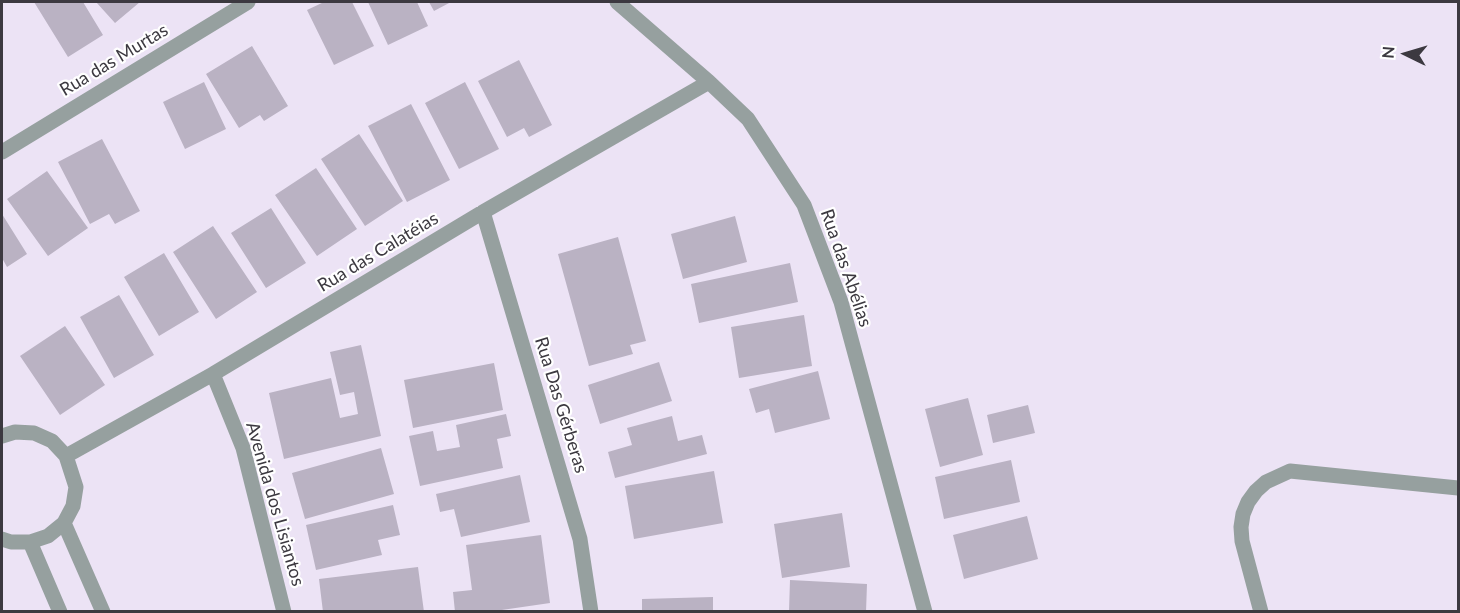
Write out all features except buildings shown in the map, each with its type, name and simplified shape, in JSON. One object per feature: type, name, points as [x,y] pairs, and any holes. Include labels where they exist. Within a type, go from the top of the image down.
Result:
[{"type":"street","name":"Rua das Murtas","points":[[2,152],[248,2]]},
{"type":"street","name":"Rua das Abélias","points":[[617,2],[710,82],[748,119],[804,205],[841,302],[925,612]]},
{"type":"street","name":"Rua das Calatéias","points":[[66,456],[213,374],[483,212],[710,82]]},
{"type":"street","name":"Rua Das Gérberas","points":[[483,212],[580,539],[591,612]]},
{"type":"street","name":"Avenida dos Lisiantos","points":[[213,374],[243,448],[284,612]]},
{"type":"street","points":[[2,436],[15,432],[34,433],[52,441],[66,456],[76,487],[73,506],[64,523],[48,536],[30,542],[11,542],[2,539]]},
{"type":"street","points":[[1261,612],[1242,541],[1241,527],[1248,502],[1266,482],[1290,471],[1458,488]]},
{"type":"street","points":[[64,523],[103,612]]},
{"type":"street","points":[[30,542],[60,612]]},
{"type":"street","points":[[913,572],[914,612]]}]
